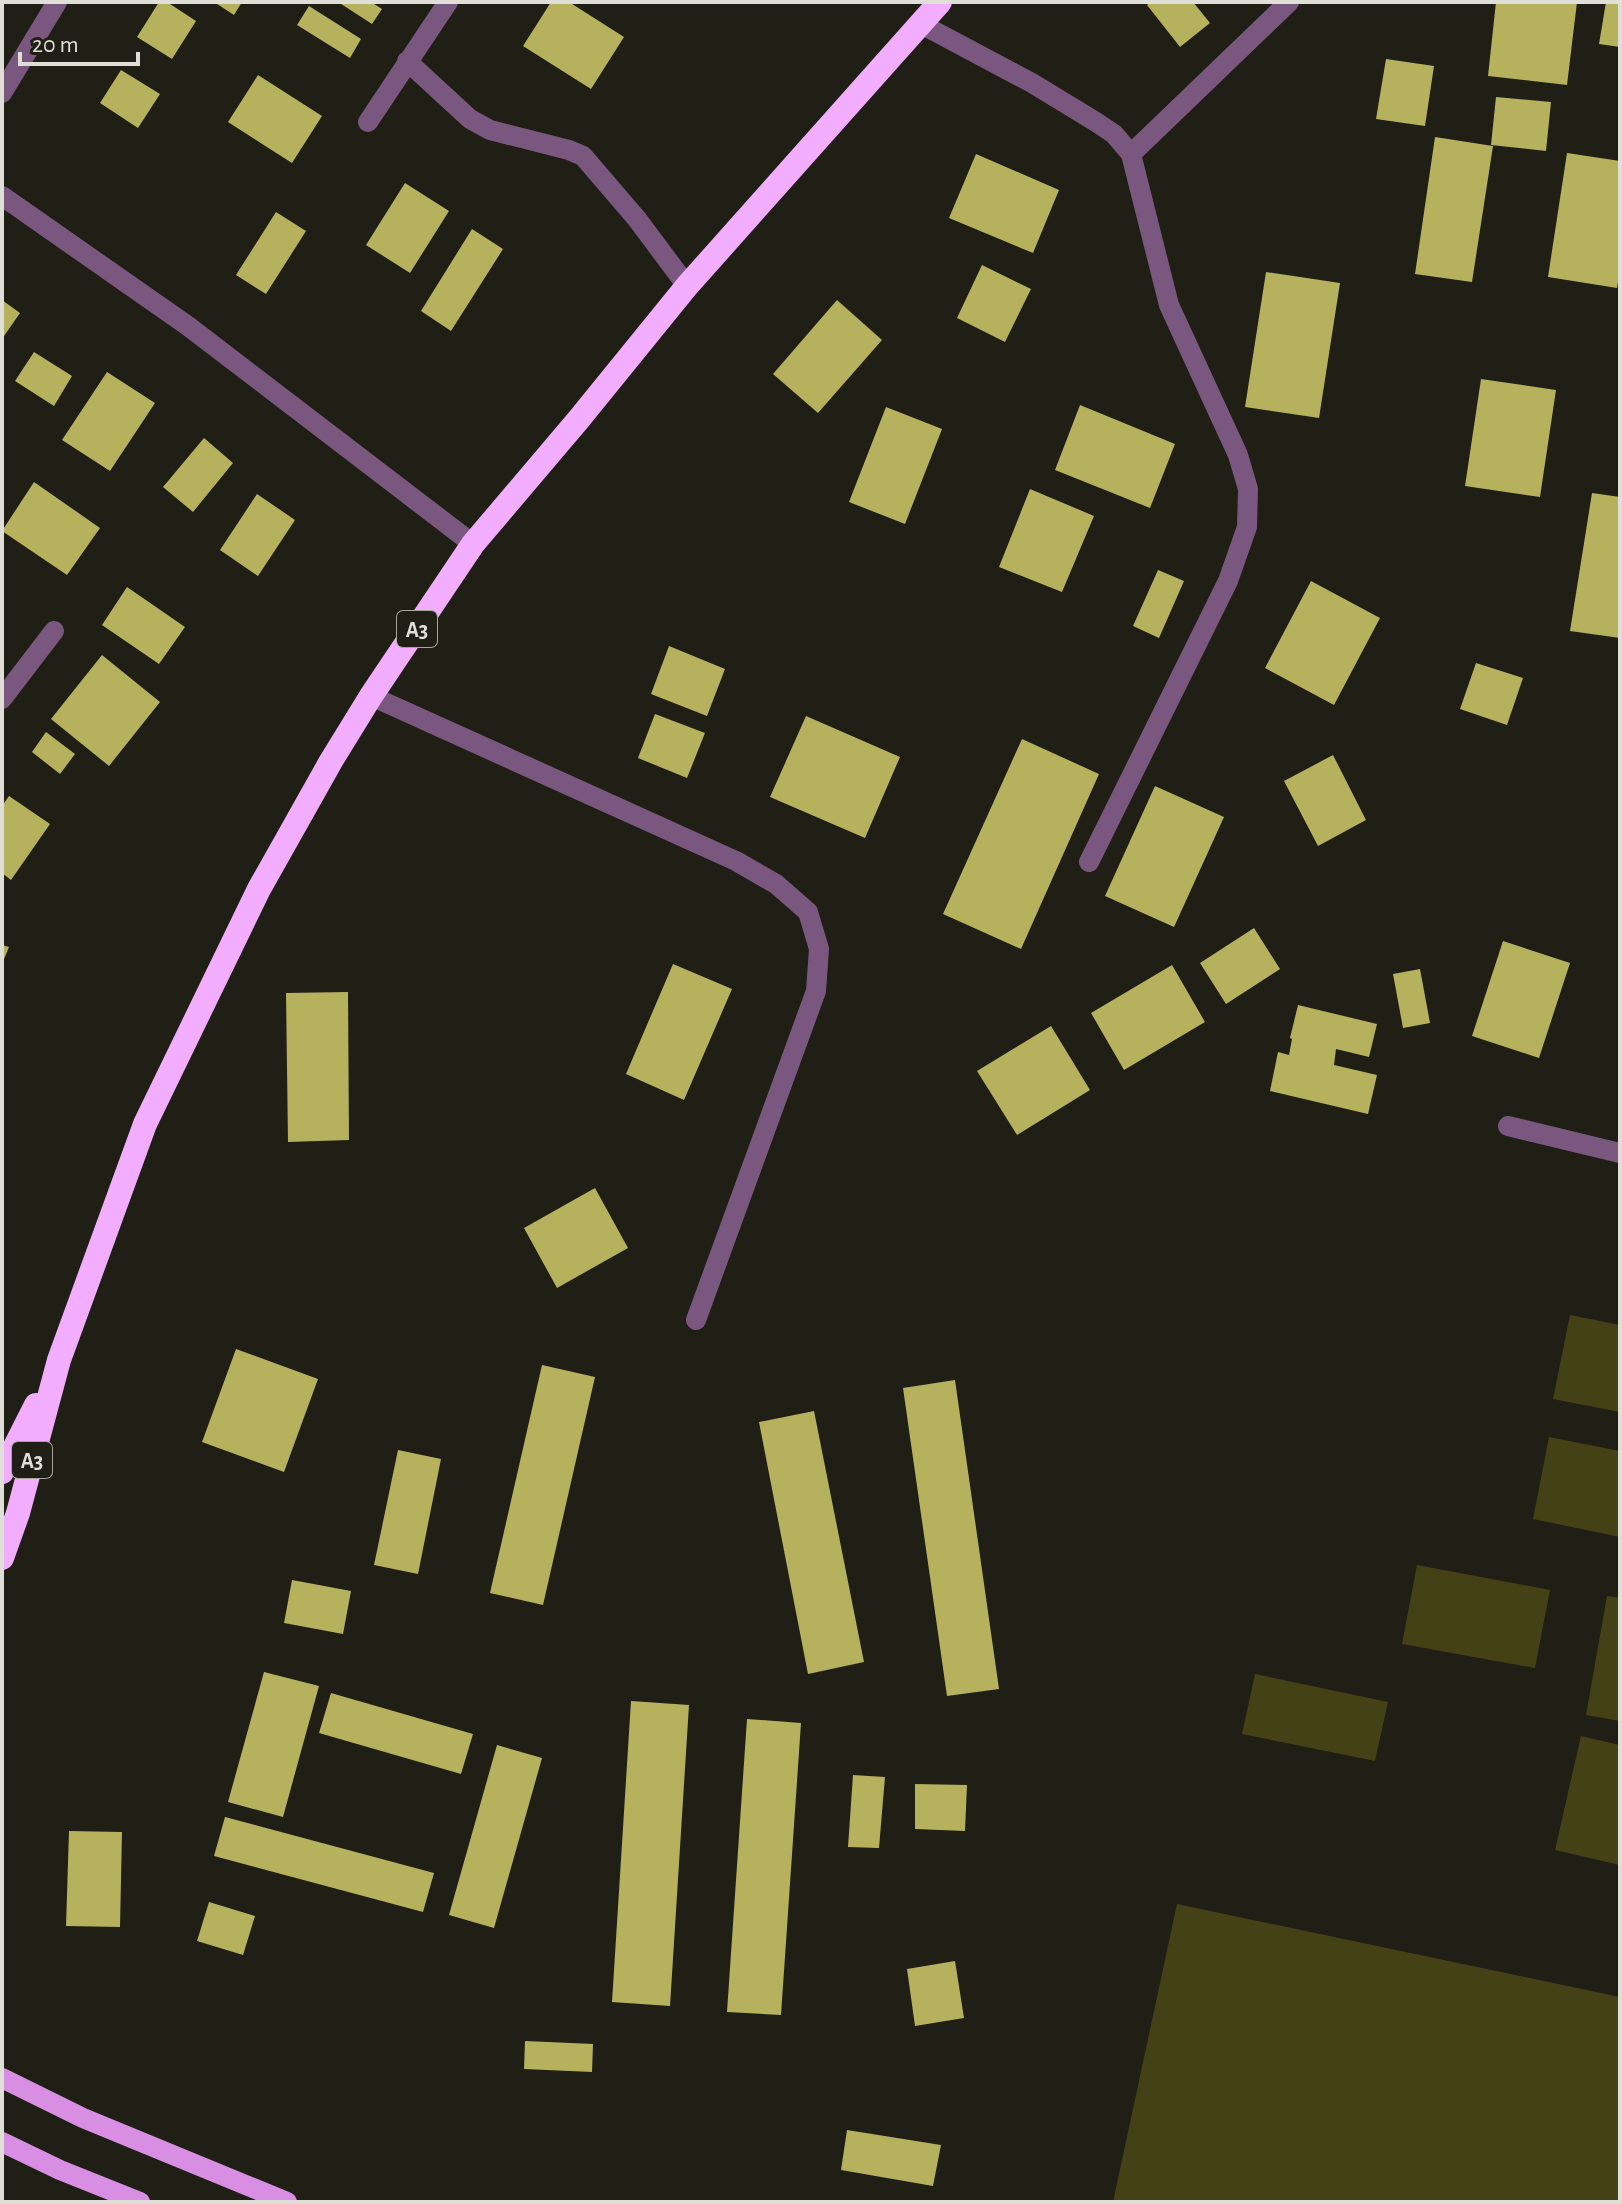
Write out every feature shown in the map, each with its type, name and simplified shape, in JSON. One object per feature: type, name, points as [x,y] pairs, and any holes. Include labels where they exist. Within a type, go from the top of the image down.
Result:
[{"type":"highway","name":"A3","points":[[2,1558],[18,1513],[59,1360],[145,1124],[259,889],[331,761],[473,544],[687,286],[940,2]]},
{"type":"highway","name":"A3","points":[[2,1472],[59,1360]]},
{"type":"main road","points":[[2,2078],[83,2118],[287,2202]]},
{"type":"main road","points":[[2,2142],[60,2170],[140,2202]]},
{"type":"street","points":[[2,93],[57,2]]},
{"type":"street","points":[[368,122],[448,2]]},
{"type":"street","points":[[1131,154],[1289,2]]},
{"type":"street","points":[[921,24],[1032,83],[1096,122],[1114,134],[1131,154],[1169,305],[1238,455],[1248,489],[1247,527],[1228,581],[1089,862]]},
{"type":"street","points":[[407,61],[470,119],[490,130],[583,156],[637,219],[687,286]]},
{"type":"street","points":[[2,196],[188,326],[473,544]]},
{"type":"street","points":[[2,699],[54,631]]},
{"type":"street","points":[[371,696],[736,861],[776,884],[808,912],[819,949],[816,991],[696,1320]]},
{"type":"street","points":[[1508,1126],[1620,1153]]},
{"type":"shaded area","points":[[1570,1315],[1620,1325],[1620,1412],[1553,1399]]},
{"type":"shaded area","points":[[1549,1437],[1620,1451],[1620,1537],[1533,1519]]},
{"type":"shaded area","points":[[1417,1565],[1550,1590],[1535,1668],[1402,1644]]},
{"type":"shaded area","points":[[1607,1596],[1620,1598],[1620,1721],[1586,1715]]},
{"type":"shaded area","points":[[1255,1674],[1388,1702],[1375,1761],[1242,1734]]},
{"type":"shaded area","points":[[1581,1736],[1620,1745],[1620,1865],[1555,1850]]},
{"type":"shaded area","points":[[1177,1904],[1620,1997],[1620,2202],[1113,2202]]},
{"type":"building","points":[[159,2],[167,2],[196,21],[172,59],[137,37]]},
{"type":"building","points":[[214,2],[242,2],[234,15]]},
{"type":"building","points":[[338,2],[371,2],[382,9],[372,24]]},
{"type":"building","points":[[551,2],[569,2],[624,37],[591,89],[523,46]]},
{"type":"building","points":[[1151,2],[1193,2],[1210,23],[1180,47],[1147,5]]},
{"type":"building","points":[[1496,2],[1577,2],[1567,85],[1488,76]]},
{"type":"building","points":[[1606,2],[1620,2],[1620,47],[1599,44]]},
{"type":"building","points":[[309,6],[361,39],[350,58],[297,25]]},
{"type":"building","points":[[1386,59],[1434,66],[1425,126],[1376,119]]},
{"type":"building","points":[[121,70],[160,94],[138,128],[100,103]]},
{"type":"building","points":[[258,75],[322,116],[292,163],[228,122]]},
{"type":"building","points":[[1496,97],[1551,102],[1546,151],[1491,145]]},
{"type":"building","points":[[1435,137],[1493,146],[1472,282],[1415,274]]},
{"type":"building","points":[[1567,153],[1620,161],[1620,270],[1617,288],[1548,277]]},
{"type":"building","points":[[976,154],[1059,190],[1033,253],[949,218]]},
{"type":"building","points":[[405,183],[449,211],[410,273],[366,245]]},
{"type":"building","points":[[276,212],[306,231],[266,294],[236,275]]},
{"type":"building","points":[[472,229],[503,249],[451,331],[421,311]]},
{"type":"building","points":[[982,265],[1031,289],[1005,342],[957,318]]},
{"type":"building","points":[[1266,272],[1340,283],[1319,418],[1245,407]]},
{"type":"building","points":[[2,300],[20,313],[2,339]]},
{"type":"building","points":[[837,300],[882,340],[818,413],[773,374]]},
{"type":"building","points":[[34,352],[72,376],[54,406],[15,381]]},
{"type":"building","points":[[107,372],[155,403],[110,471],[62,440]]},
{"type":"building","points":[[1481,379],[1556,390],[1540,497],[1465,486]]},
{"type":"building","points":[[1080,405],[1175,444],[1150,508],[1055,470]]},
{"type":"building","points":[[886,407],[942,429],[905,524],[849,502]]},
{"type":"building","points":[[204,438],[233,463],[193,512],[163,487]]},
{"type":"building","points":[[34,482],[100,528],[67,575],[2,531]]},
{"type":"building","points":[[1030,489],[1094,516],[1062,592],[999,567]]},
{"type":"building","points":[[1592,493],[1620,497],[1620,638],[1570,631]]},
{"type":"building","points":[[257,494],[295,520],[258,576],[220,550]]},
{"type":"building","points":[[1158,570],[1184,581],[1159,638],[1133,626]]},
{"type":"building","points":[[1311,581],[1380,618],[1334,705],[1265,668]]},
{"type":"building","points":[[127,587],[185,627],[159,664],[102,625]]},
{"type":"building","points":[[669,646],[725,669],[707,716],[651,694]]},
{"type":"building","points":[[102,655],[160,702],[109,766],[51,719]]},
{"type":"building","points":[[1476,663],[1523,678],[1507,725],[1460,709]]},
{"type":"building","points":[[655,714],[705,733],[687,778],[638,758]]},
{"type":"building","points":[[806,716],[900,757],[865,838],[770,797]]},
{"type":"building","points":[[46,732],[75,754],[60,774],[32,752]]},
{"type":"building","points":[[1022,739],[1099,774],[1021,949],[943,914]]},
{"type":"building","points":[[1333,755],[1366,820],[1318,846],[1284,781]]},
{"type":"building","points":[[1155,786],[1224,817],[1174,927],[1105,896]]},
{"type":"building","points":[[9,796],[50,824],[11,880],[2,873],[2,806]]},
{"type":"building","points":[[1254,928],[1280,969],[1226,1004],[1200,963]]},
{"type":"building","points":[[1503,941],[1570,963],[1539,1058],[1472,1036]]},
{"type":"building","points":[[2,945],[9,947],[2,964]]},
{"type":"building","points":[[673,964],[732,989],[684,1100],[626,1074]]},
{"type":"building","points":[[1172,965],[1205,1022],[1124,1070],[1091,1013]]},
{"type":"building","points":[[1420,969],[1430,1023],[1403,1028],[1393,974]]},
{"type":"building","points":[[348,992],[349,1140],[288,1142],[286,993]]},
{"type":"building","points":[[1298,1005],[1377,1024],[1369,1057],[1336,1049],[1334,1065],[1377,1075],[1368,1114],[1270,1091],[1278,1052],[1289,1055]]},
{"type":"building","points":[[1051,1026],[1090,1090],[1017,1135],[977,1071]]},
{"type":"building","points":[[595,1188],[628,1248],[557,1288],[524,1228]]},
{"type":"building","points":[[236,1349],[318,1379],[284,1472],[202,1442]]},
{"type":"building","points":[[542,1365],[595,1377],[543,1605],[490,1593]]},
{"type":"building","points":[[955,1380],[999,1689],[947,1696],[903,1388]]},
{"type":"building","points":[[814,1411],[864,1662],[808,1674],[759,1422]]},
{"type":"building","points":[[398,1450],[441,1459],[418,1574],[374,1565]]},
{"type":"building","points":[[292,1580],[351,1591],[343,1634],[284,1623]]},
{"type":"building","points":[[264,1672],[319,1686],[283,1817],[228,1802]]},
{"type":"building","points":[[331,1693],[473,1734],[461,1774],[319,1733]]},
{"type":"building","points":[[631,1701],[689,1705],[670,2006],[612,2002]]},
{"type":"building","points":[[747,1719],[801,1723],[781,2015],[727,2012]]},
{"type":"building","points":[[497,1745],[542,1758],[494,1928],[449,1915]]},
{"type":"building","points":[[853,1775],[885,1777],[879,1848],[848,1847]]},
{"type":"building","points":[[915,1784],[967,1785],[965,1831],[915,1829]]},
{"type":"building","points":[[225,1817],[434,1873],[423,1912],[214,1856]]},
{"type":"building","points":[[69,1831],[122,1832],[120,1927],[66,1926]]},
{"type":"building","points":[[209,1902],[255,1916],[243,1955],[197,1941]]},
{"type":"building","points":[[955,1961],[964,2018],[915,2026],[907,1969]]},
{"type":"building","points":[[525,2041],[593,2044],[592,2072],[524,2069]]},
{"type":"building","points":[[847,2130],[941,2145],[933,2186],[841,2170]]}]
